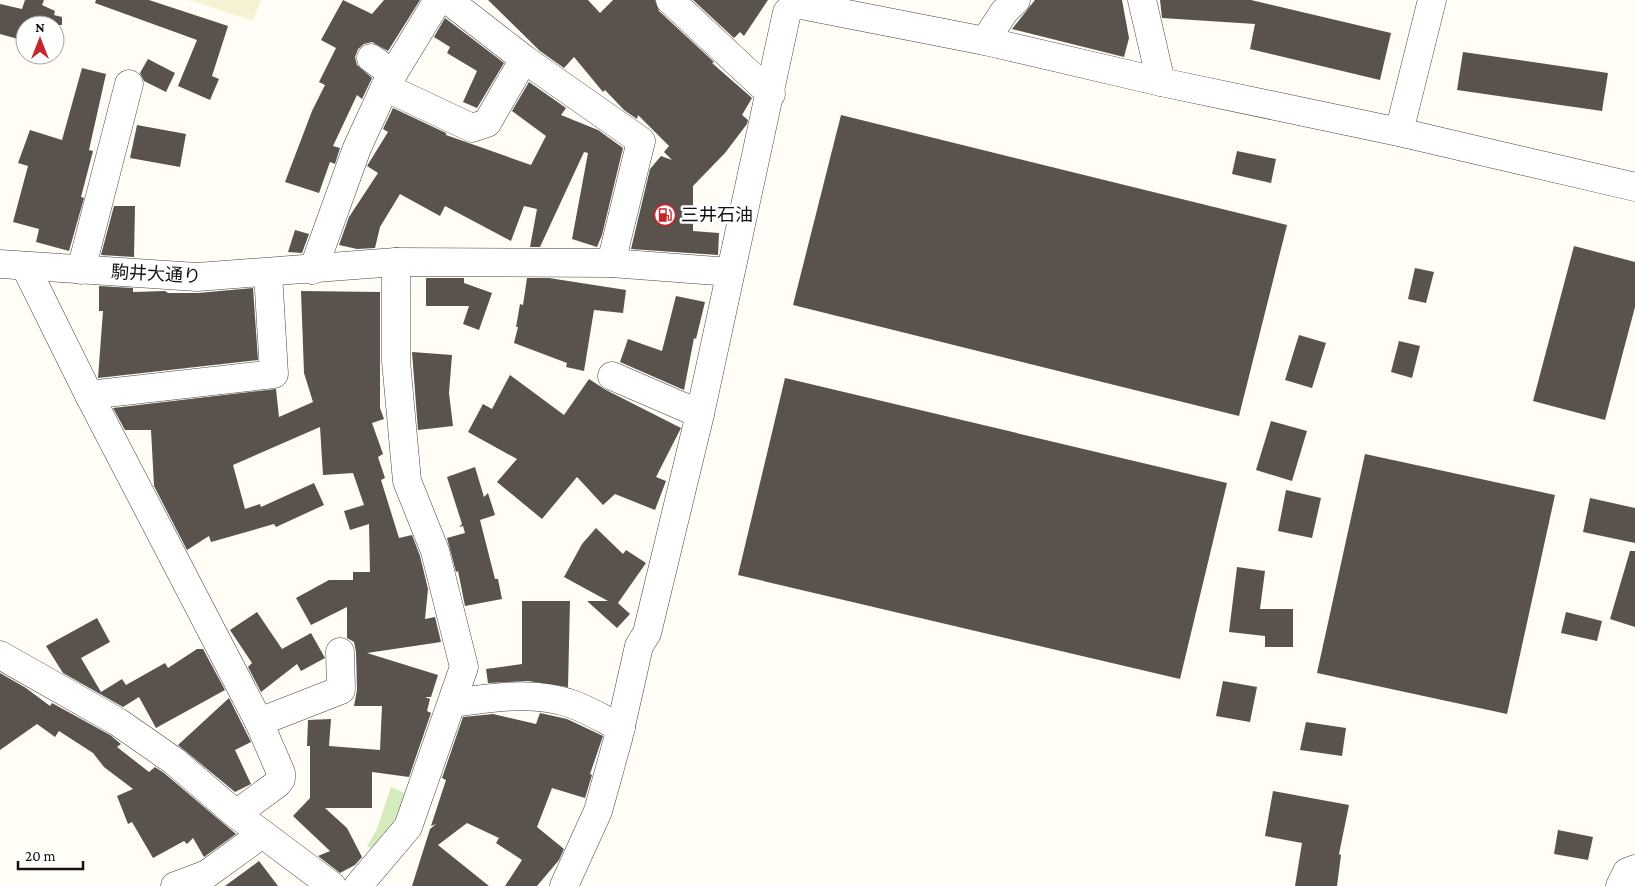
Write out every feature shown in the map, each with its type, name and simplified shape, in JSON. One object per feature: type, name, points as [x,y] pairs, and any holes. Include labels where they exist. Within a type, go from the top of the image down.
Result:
[{"type":"street","points":[[313,270],[357,148],[389,81],[438,0]]},
{"type":"street","points":[[448,0],[524,59],[641,140],[611,263]]},
{"type":"street","points":[[670,0],[771,94]]},
{"type":"street","points":[[985,41],[1004,12],[1016,0]]},
{"type":"street","points":[[1142,0],[1161,82]]},
{"type":"street","points":[[1400,132],[1432,0]]},
{"type":"street","points":[[564,886],[598,811],[621,728],[639,646],[647,633],[700,414],[771,94],[787,12],[796,4],[985,41],[1161,82],[1400,132],[1635,187]]},
{"type":"street","points":[[371,58],[389,81],[472,128],[487,123],[524,59]]},
{"type":"street","points":[[82,270],[120,95]]},
{"type":"street","points":[[358,886],[408,827],[464,667],[435,551],[406,481],[396,361],[396,262]]},
{"type":"street","name":"駒井大通り","points":[[13,265],[197,277],[313,270],[396,262],[611,263],[730,272]]},
{"type":"street","points":[[13,265],[90,395],[259,722],[282,773],[281,779],[236,814]]},
{"type":"street","points":[[90,395],[274,374],[268,273]]},
{"type":"street","points":[[612,376],[700,414]]},
{"type":"street","points":[[259,722],[341,690],[340,652]]},
{"type":"street","points":[[0,656],[118,722],[174,762],[236,814],[332,886]]},
{"type":"street","points":[[452,703],[503,697],[546,698],[571,703],[621,728]]},
{"type":"street","points":[[175,886],[206,874],[262,834]]},
{"type":"street","points":[[1620,886],[1627,872],[1635,869]]},
{"type":"shaded area","points":[[189,0],[261,0],[253,21]]},
{"type":"green space","points":[[391,787],[407,794],[379,853],[367,846],[377,829]]},
{"type":"building","points":[[25,0],[44,0],[42,5],[55,11],[54,15],[15,15],[15,38],[0,34],[0,4],[22,9]]},
{"type":"building","points":[[96,0],[149,0],[228,26],[212,76],[219,79],[210,100],[178,86],[197,40],[95,3]]},
{"type":"building","points":[[343,0],[372,14],[384,0],[420,0],[388,51],[372,42],[364,44],[358,49],[355,57],[357,65],[372,78],[362,99],[357,95],[333,146],[340,148],[335,164],[330,162],[319,193],[285,182],[312,111],[325,85],[319,82],[336,48],[321,40]]},
{"type":"building","points":[[488,0],[588,0],[600,13],[613,0],[655,0],[659,11],[714,62],[712,63],[752,98],[742,115],[748,120],[747,124],[725,153],[693,186],[693,231],[719,233],[718,255],[631,249],[650,169],[661,156],[672,160],[664,152],[669,146],[638,115],[637,119],[624,110],[605,90],[603,92],[574,57],[564,68],[540,51]]},
{"type":"building","points":[[693,0],[768,0],[744,36],[740,32],[734,38]]},
{"type":"building","points":[[1035,0],[1122,0],[1129,38],[1124,57],[1012,29]]},
{"type":"building","points":[[1160,0],[1251,0],[1391,33],[1380,80],[1250,49],[1255,24],[1162,18]]},
{"type":"building","points":[[445,18],[504,63],[477,108],[463,102],[477,71],[447,53],[450,47],[434,37]]},
{"type":"building","points":[[1463,52],[1608,73],[1602,111],[1457,90]]},
{"type":"building","points":[[148,59],[175,73],[166,92],[144,81],[140,73]]},
{"type":"building","points":[[82,68],[106,74],[89,150],[93,151],[81,197],[84,198],[69,251],[36,242],[39,229],[13,222],[28,166],[18,163],[30,130],[62,140]]},
{"type":"building","points":[[529,82],[566,108],[561,115],[598,130],[623,148],[602,235],[597,247],[572,239],[588,153],[584,152],[540,247],[530,247],[537,209],[524,206],[511,241],[445,206],[440,216],[400,194],[380,227],[375,248],[357,249],[339,245],[349,217],[378,173],[367,166],[388,132],[383,129],[393,108],[446,133],[446,135],[531,165],[546,136],[512,111]]},
{"type":"building","points":[[841,115],[1287,225],[1239,416],[793,305]]},
{"type":"building","points":[[137,125],[186,134],[180,167],[130,158]]},
{"type":"building","points":[[1237,151],[1276,159],[1271,183],[1232,174]]},
{"type":"building","points":[[114,206],[135,206],[134,257],[101,255]]},
{"type":"building","points":[[295,230],[309,234],[302,253],[288,252]]},
{"type":"building","points":[[1574,246],[1635,262],[1635,307],[1605,420],[1533,401]]},
{"type":"building","points":[[1415,268],[1434,272],[1426,303],[1408,299]]},
{"type":"building","points":[[426,278],[464,278],[464,283],[492,293],[479,330],[463,324],[469,306],[426,306]]},
{"type":"building","points":[[527,278],[549,278],[626,290],[623,313],[594,310],[584,371],[566,367],[567,363],[514,343],[518,327],[516,327],[520,304],[523,305]]},
{"type":"building","points":[[99,286],[133,288],[133,292],[165,291],[168,293],[198,293],[253,288],[258,360],[98,378],[103,311],[99,311]]},
{"type":"building","points":[[301,291],[380,292],[380,408],[384,419],[372,423],[383,454],[378,457],[385,478],[381,480],[399,538],[412,535],[420,556],[428,589],[425,619],[435,617],[441,642],[367,653],[438,675],[431,697],[425,697],[430,699],[427,711],[431,713],[409,777],[372,772],[372,808],[325,808],[347,828],[362,857],[355,865],[340,873],[318,856],[330,851],[293,816],[310,798],[310,746],[307,746],[308,720],[331,719],[329,746],[380,750],[382,706],[354,706],[357,690],[356,652],[354,642],[347,638],[347,607],[311,625],[296,598],[329,580],[353,580],[353,572],[370,572],[369,524],[350,530],[344,511],[364,505],[353,473],[323,475],[320,427],[233,465],[245,509],[260,504],[261,507],[314,483],[324,505],[276,527],[274,524],[211,542],[209,536],[187,550],[154,486],[151,430],[125,430],[113,408],[276,389],[279,417],[313,402],[304,373]]},
{"type":"building","points":[[676,296],[705,302],[696,339],[694,338],[684,390],[620,362],[628,339],[662,351]]},
{"type":"building","points":[[1299,335],[1326,343],[1312,388],[1285,380]]},
{"type":"building","points":[[1399,341],[1420,346],[1412,378],[1391,372]]},
{"type":"building","points":[[412,352],[452,355],[449,393],[453,426],[418,430]]},
{"type":"building","points":[[510,375],[564,415],[589,379],[606,390],[681,428],[656,477],[666,481],[655,510],[615,494],[603,505],[577,477],[542,519],[497,482],[517,459],[468,432],[483,404],[492,409]]},
{"type":"building","points":[[785,378],[1227,483],[1180,679],[738,575]]},
{"type":"building","points":[[1271,421],[1307,431],[1292,481],[1256,470]]},
{"type":"building","points":[[1365,454],[1555,495],[1507,714],[1317,673]]},
{"type":"building","points":[[475,467],[484,497],[488,493],[495,515],[480,520],[495,579],[498,579],[502,599],[465,606],[458,571],[456,572],[447,538],[465,533],[463,526],[459,527],[462,524],[447,477]]},
{"type":"building","points":[[1286,490],[1321,498],[1312,538],[1278,531]]},
{"type":"building","points":[[1590,498],[1635,508],[1635,543],[1583,532]]},
{"type":"building","points":[[596,528],[623,554],[626,550],[646,563],[618,603],[630,614],[617,628],[587,601],[608,601],[564,577],[582,544]]},
{"type":"building","points":[[1630,551],[1635,551],[1635,627],[1610,619]]},
{"type":"building","points":[[1237,567],[1265,571],[1260,609],[1293,609],[1293,647],[1265,647],[1265,636],[1229,632]]},
{"type":"building","points":[[522,601],[570,601],[568,687],[528,681],[488,683],[486,669],[522,664]]},
{"type":"building","points":[[257,612],[282,649],[311,633],[325,658],[301,671],[297,664],[261,692],[248,667],[252,663],[230,630]]},
{"type":"building","points":[[1566,612],[1602,621],[1597,641],[1561,633]]},
{"type":"building","points":[[97,618],[110,642],[81,658],[101,692],[122,679],[126,685],[165,663],[168,668],[197,649],[203,649],[225,690],[156,728],[139,697],[123,707],[63,673],[46,646]]},
{"type":"building","points":[[0,673],[26,688],[50,706],[52,703],[110,735],[121,744],[117,747],[149,772],[155,767],[164,773],[236,834],[204,857],[193,838],[187,844],[184,841],[153,858],[132,822],[128,824],[117,796],[133,789],[104,767],[93,753],[59,731],[55,737],[37,724],[0,750]]},
{"type":"building","points":[[1223,681],[1257,687],[1250,722],[1216,716]]},
{"type":"building","points":[[229,698],[251,742],[235,750],[251,784],[235,792],[178,745]]},
{"type":"building","points":[[540,713],[567,719],[603,736],[590,774],[592,775],[585,798],[552,788],[537,827],[564,849],[559,860],[537,886],[505,886],[522,860],[496,843],[499,838],[467,823],[438,845],[489,886],[412,886],[430,829],[436,824],[431,826],[446,780],[442,778],[463,717],[493,714],[536,724]]},
{"type":"building","points":[[1306,722],[1346,728],[1342,756],[1300,750]]},
{"type":"building","points":[[1273,791],[1349,805],[1339,854],[1341,855],[1337,886],[1295,886],[1302,843],[1265,836]]},
{"type":"building","points":[[1558,830],[1593,837],[1588,860],[1554,854]]},
{"type":"building","points":[[259,861],[278,886],[225,886]]},
{"type":"place","name":"三井石油","points":[[665,215]]}]
